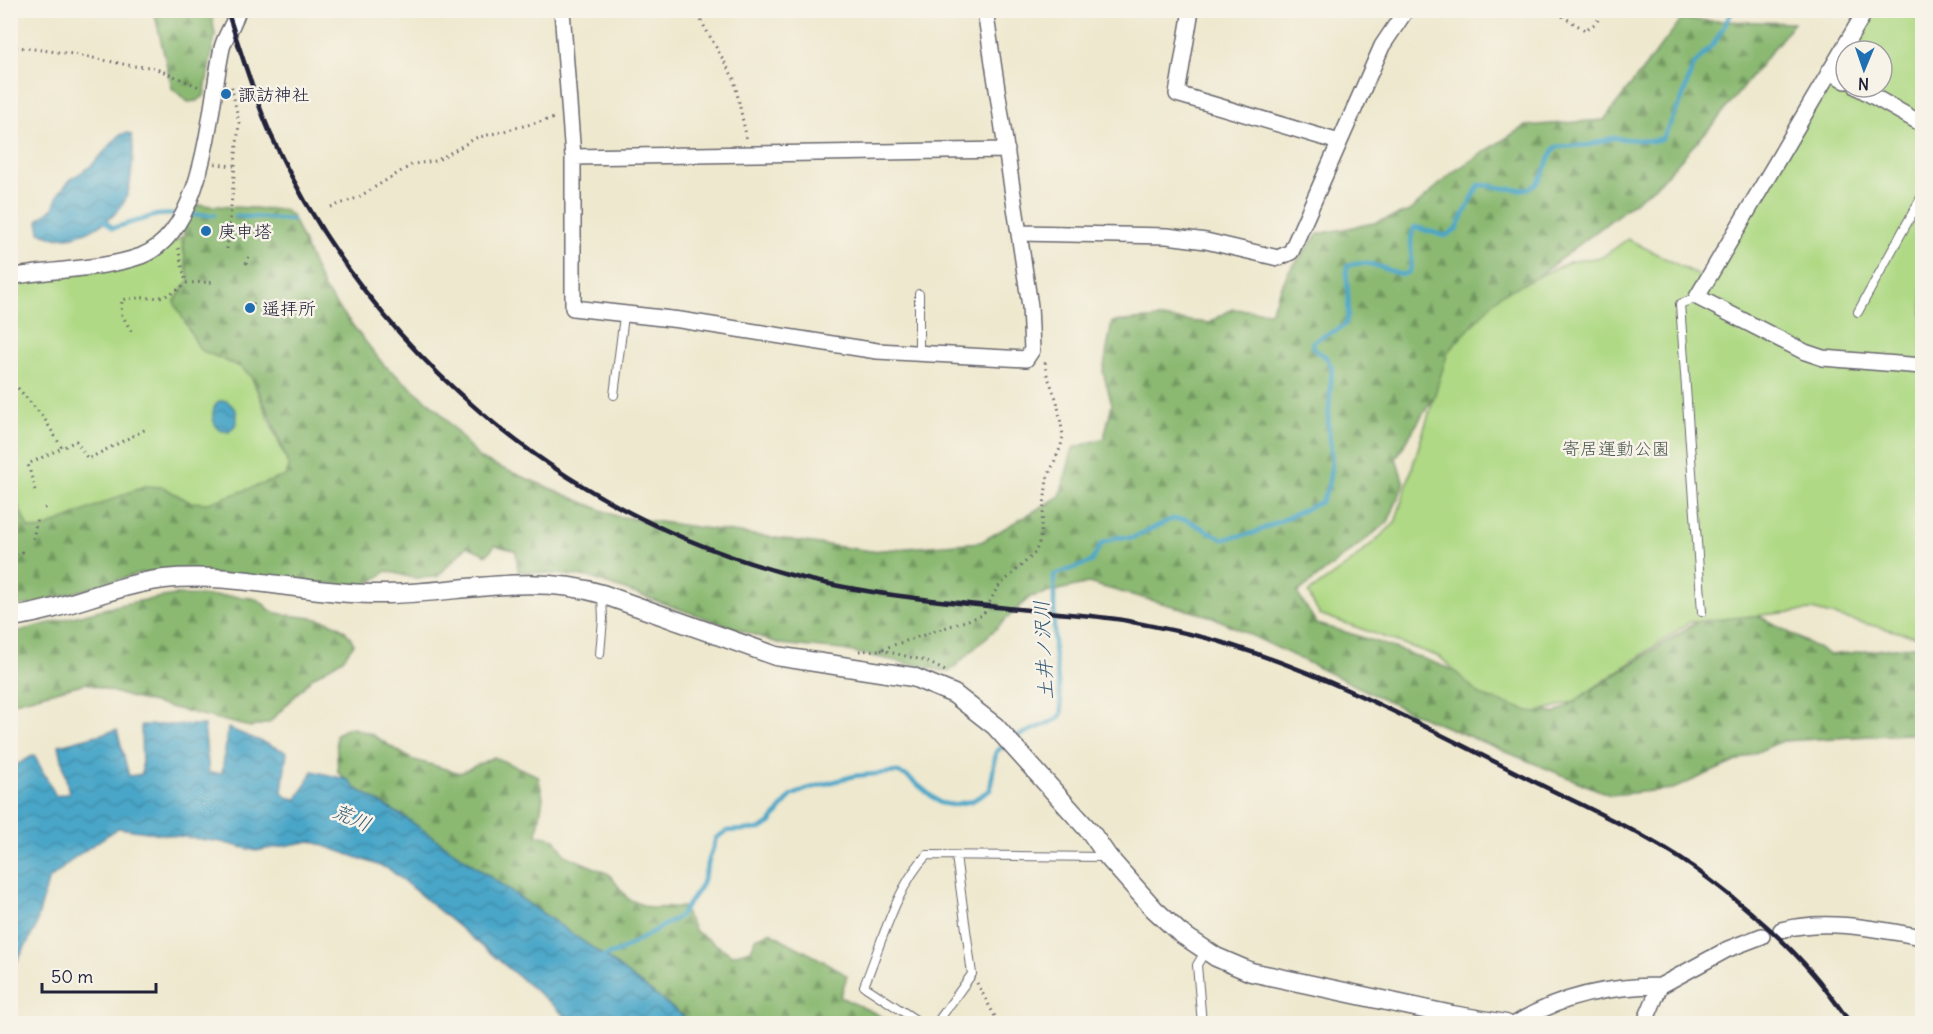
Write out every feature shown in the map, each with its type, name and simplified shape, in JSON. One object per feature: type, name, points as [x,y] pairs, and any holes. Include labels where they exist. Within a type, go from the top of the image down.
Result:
[{"type":"street","points":[[10,277],[141,255],[162,243],[174,231],[190,200],[225,39],[238,10]]},
{"type":"street","points":[[562,10],[573,157],[573,308],[624,316],[680,320],[877,351],[1026,358],[1032,350],[1030,306],[986,10]]},
{"type":"street","points":[[1191,10],[1177,94],[1339,142]]},
{"type":"street","points":[[1020,233],[1167,236],[1206,241],[1278,258],[1291,252],[1382,45],[1407,10]]},
{"type":"street","points":[[1866,10],[1697,297],[1805,352],[1823,358],[1923,366]]},
{"type":"street","points":[[1829,71],[1834,74]]},
{"type":"street","points":[[1878,99],[1923,124]]},
{"type":"street","points":[[573,157],[1007,150]]},
{"type":"street","points":[[10,617],[163,579],[194,578],[272,583],[326,593],[375,595],[528,585],[585,589],[776,656],[884,672],[934,684],[962,699],[995,726],[1092,834],[1108,857],[1154,909],[1180,933],[1206,950],[1251,972],[1446,1019],[1506,1023]]},
{"type":"street","points":[[1781,930],[1806,925],[1838,926],[1923,937]]},
{"type":"street","points":[[1515,1023],[1532,1013],[1585,995],[1624,986],[1660,986],[1728,950],[1762,936]]},
{"type":"street","points":[[1644,1023],[1660,986]]},
{"type":"lane","points":[[1858,312],[1923,196]]},
{"type":"lane","points":[[919,353],[920,294]]},
{"type":"lane","points":[[1697,297],[1680,304],[1702,612]]},
{"type":"lane","points":[[614,394],[624,316]]},
{"type":"lane","points":[[600,654],[603,619],[602,594]]},
{"type":"lane","points":[[922,1023],[864,986],[902,892],[919,863],[927,855],[1108,857]]},
{"type":"lane","points":[[936,1023],[972,974],[956,856]]},
{"type":"lane","points":[[1202,1023],[1197,965],[1206,950]]},
{"type":"path","points":[[695,10],[734,79],[749,154]]},
{"type":"path","points":[[1552,10],[1585,30],[1596,23],[1604,10]]},
{"type":"path","points":[[10,46],[152,67],[215,93]]},
{"type":"path","points":[[219,66],[230,79],[239,112],[227,249]]},
{"type":"path","points":[[331,207],[357,198],[412,164],[436,161],[476,138],[568,114]]},
{"type":"path","points":[[174,231],[186,283]]},
{"type":"path","points":[[246,264],[249,256]]},
{"type":"path","points":[[131,331],[121,313],[122,300],[158,299],[177,291],[186,283],[214,282]]},
{"type":"path","points":[[253,310],[254,298]]},
{"type":"path","points":[[850,651],[879,650],[983,615],[997,588],[1035,553],[1040,540],[1047,479],[1061,446],[1063,435],[1057,401],[1046,372],[1044,352]]},
{"type":"path","points":[[10,379],[44,418],[62,448]]},
{"type":"path","points":[[35,490],[28,464],[76,441],[88,459],[148,428]]},
{"type":"path","points":[[33,539],[37,519]]},
{"type":"path","points":[[10,556],[25,551]]},
{"type":"path","points":[[972,974],[999,1023]]},
{"type":"green space","points":[[154,11],[211,11],[215,35],[204,96],[197,101],[188,102],[172,88]]},
{"type":"green space","name":"寄居運動公園","points":[[1872,11],[1922,11],[1922,638],[1812,610],[1690,622],[1573,702],[1535,713],[1480,695],[1440,657],[1319,614],[1308,593],[1351,562],[1395,523],[1448,352],[1500,295],[1569,262],[1602,257],[1628,239],[1709,281],[1834,74],[1834,99],[1894,99],[1894,39],[1855,39]]},
{"type":"green space","points":[[1681,20],[1794,23],[1716,121],[1658,184],[1480,321],[1396,458],[1404,484],[1388,522],[1297,593],[1317,624],[1378,642],[1438,664],[1555,714],[1730,600],[1830,655],[1922,645],[1922,733],[1782,741],[1673,789],[1610,795],[1408,711],[1213,617],[1088,583],[1030,597],[949,672],[843,650],[780,644],[588,577],[518,571],[516,551],[495,545],[487,555],[467,546],[437,577],[413,578],[387,571],[367,585],[347,585],[175,571],[141,573],[34,604],[11,607],[10,488],[13,491],[112,497],[144,486],[163,487],[190,502],[285,475],[289,467],[271,418],[251,376],[240,367],[200,350],[174,302],[189,280],[183,240],[184,230],[186,221],[198,205],[284,210],[292,216],[324,289],[383,364],[438,410],[480,459],[616,516],[871,551],[981,542],[1060,496],[1073,448],[1104,438],[1112,404],[1103,372],[1112,322],[1159,318],[1209,323],[1232,309],[1270,312],[1289,271],[1318,234],[1374,223],[1410,211],[1453,172],[1525,126],[1604,120]]},
{"type":"green space","points":[[181,237],[189,280],[174,302],[200,350],[240,367],[251,376],[289,467],[285,476],[209,503],[190,502],[163,487],[144,486],[39,530],[28,528],[11,488],[10,284],[138,264],[153,258]]},
{"type":"green space","points":[[175,595],[252,598],[274,612],[331,622],[348,634],[354,644],[343,659],[313,677],[269,723],[250,727],[129,697],[86,683],[11,703],[11,633],[123,604]]},
{"type":"green space","points":[[350,727],[371,734],[411,759],[460,773],[494,757],[538,776],[543,797],[537,835],[555,839],[565,855],[609,874],[628,899],[650,908],[682,907],[695,931],[732,955],[751,950],[756,938],[770,932],[847,976],[840,997],[877,1014],[890,1023],[692,1023],[604,956],[404,817],[355,788],[338,772],[336,734]]},
{"type":"water","points":[[131,134],[133,149],[132,169],[123,204],[107,220],[85,232],[62,237],[40,232],[38,220],[53,208],[59,193],[71,179],[92,165],[120,135]]},
{"type":"water","points":[[219,401],[227,401],[236,410],[236,424],[229,432],[219,430],[215,423],[213,412]]},
{"type":"water","name":"荒川","points":[[141,725],[204,725],[209,773],[222,773],[228,728],[287,752],[282,792],[287,797],[297,799],[313,771],[349,780],[355,788],[404,817],[604,956],[692,1023],[572,1023],[389,869],[311,841],[256,851],[221,842],[118,828],[74,858],[48,881],[35,929],[11,972],[11,768],[34,755],[56,796],[69,793],[59,745],[117,730],[129,776],[142,774]]},
{"type":"waterway","name":"土井ノ沢川","points":[[1013,738],[1058,719],[1062,713],[1054,650],[1054,575],[1091,562],[1102,543],[1118,537],[1132,538],[1172,519],[1187,520],[1223,539],[1254,533],[1321,502],[1328,487],[1332,462],[1328,422],[1332,368],[1326,357],[1315,350],[1312,343],[1346,323],[1348,316],[1347,266],[1361,263],[1382,267],[1402,275],[1409,272],[1412,261],[1411,238],[1415,227],[1445,236],[1456,230],[1479,185],[1510,189],[1527,189],[1534,186],[1539,181],[1556,147],[1589,145],[1612,138],[1653,141],[1663,138],[1682,99],[1693,66],[1715,42],[1733,10]]},
{"type":"waterway","points":[[105,221],[113,228],[157,215],[176,214]]},
{"type":"waterway","points":[[190,215],[214,215]]},
{"type":"waterway","points":[[236,216],[292,220]]},
{"type":"waterway","name":"土井ノ沢川","points":[[599,958],[620,951],[680,916],[701,886],[716,838],[727,831],[761,829],[770,823],[791,796],[807,789],[854,776],[896,772],[907,776],[940,803],[952,805],[972,801],[990,790],[996,752],[1007,743]]},
{"type":"railway","points":[[227,10],[271,135],[312,213],[361,286],[417,352],[480,412],[549,464],[624,509],[703,546],[787,574],[884,594],[1128,621],[1227,644],[1304,671],[1415,722],[1619,823],[1666,849],[1751,912],[1791,949],[1819,981],[1851,1024]]},
{"type":"place","name":"諏訪神社","points":[[226,94]]},
{"type":"place","name":"庚申塔","points":[[206,231]]},
{"type":"place","name":"遥拝所","points":[[250,308]]}]
